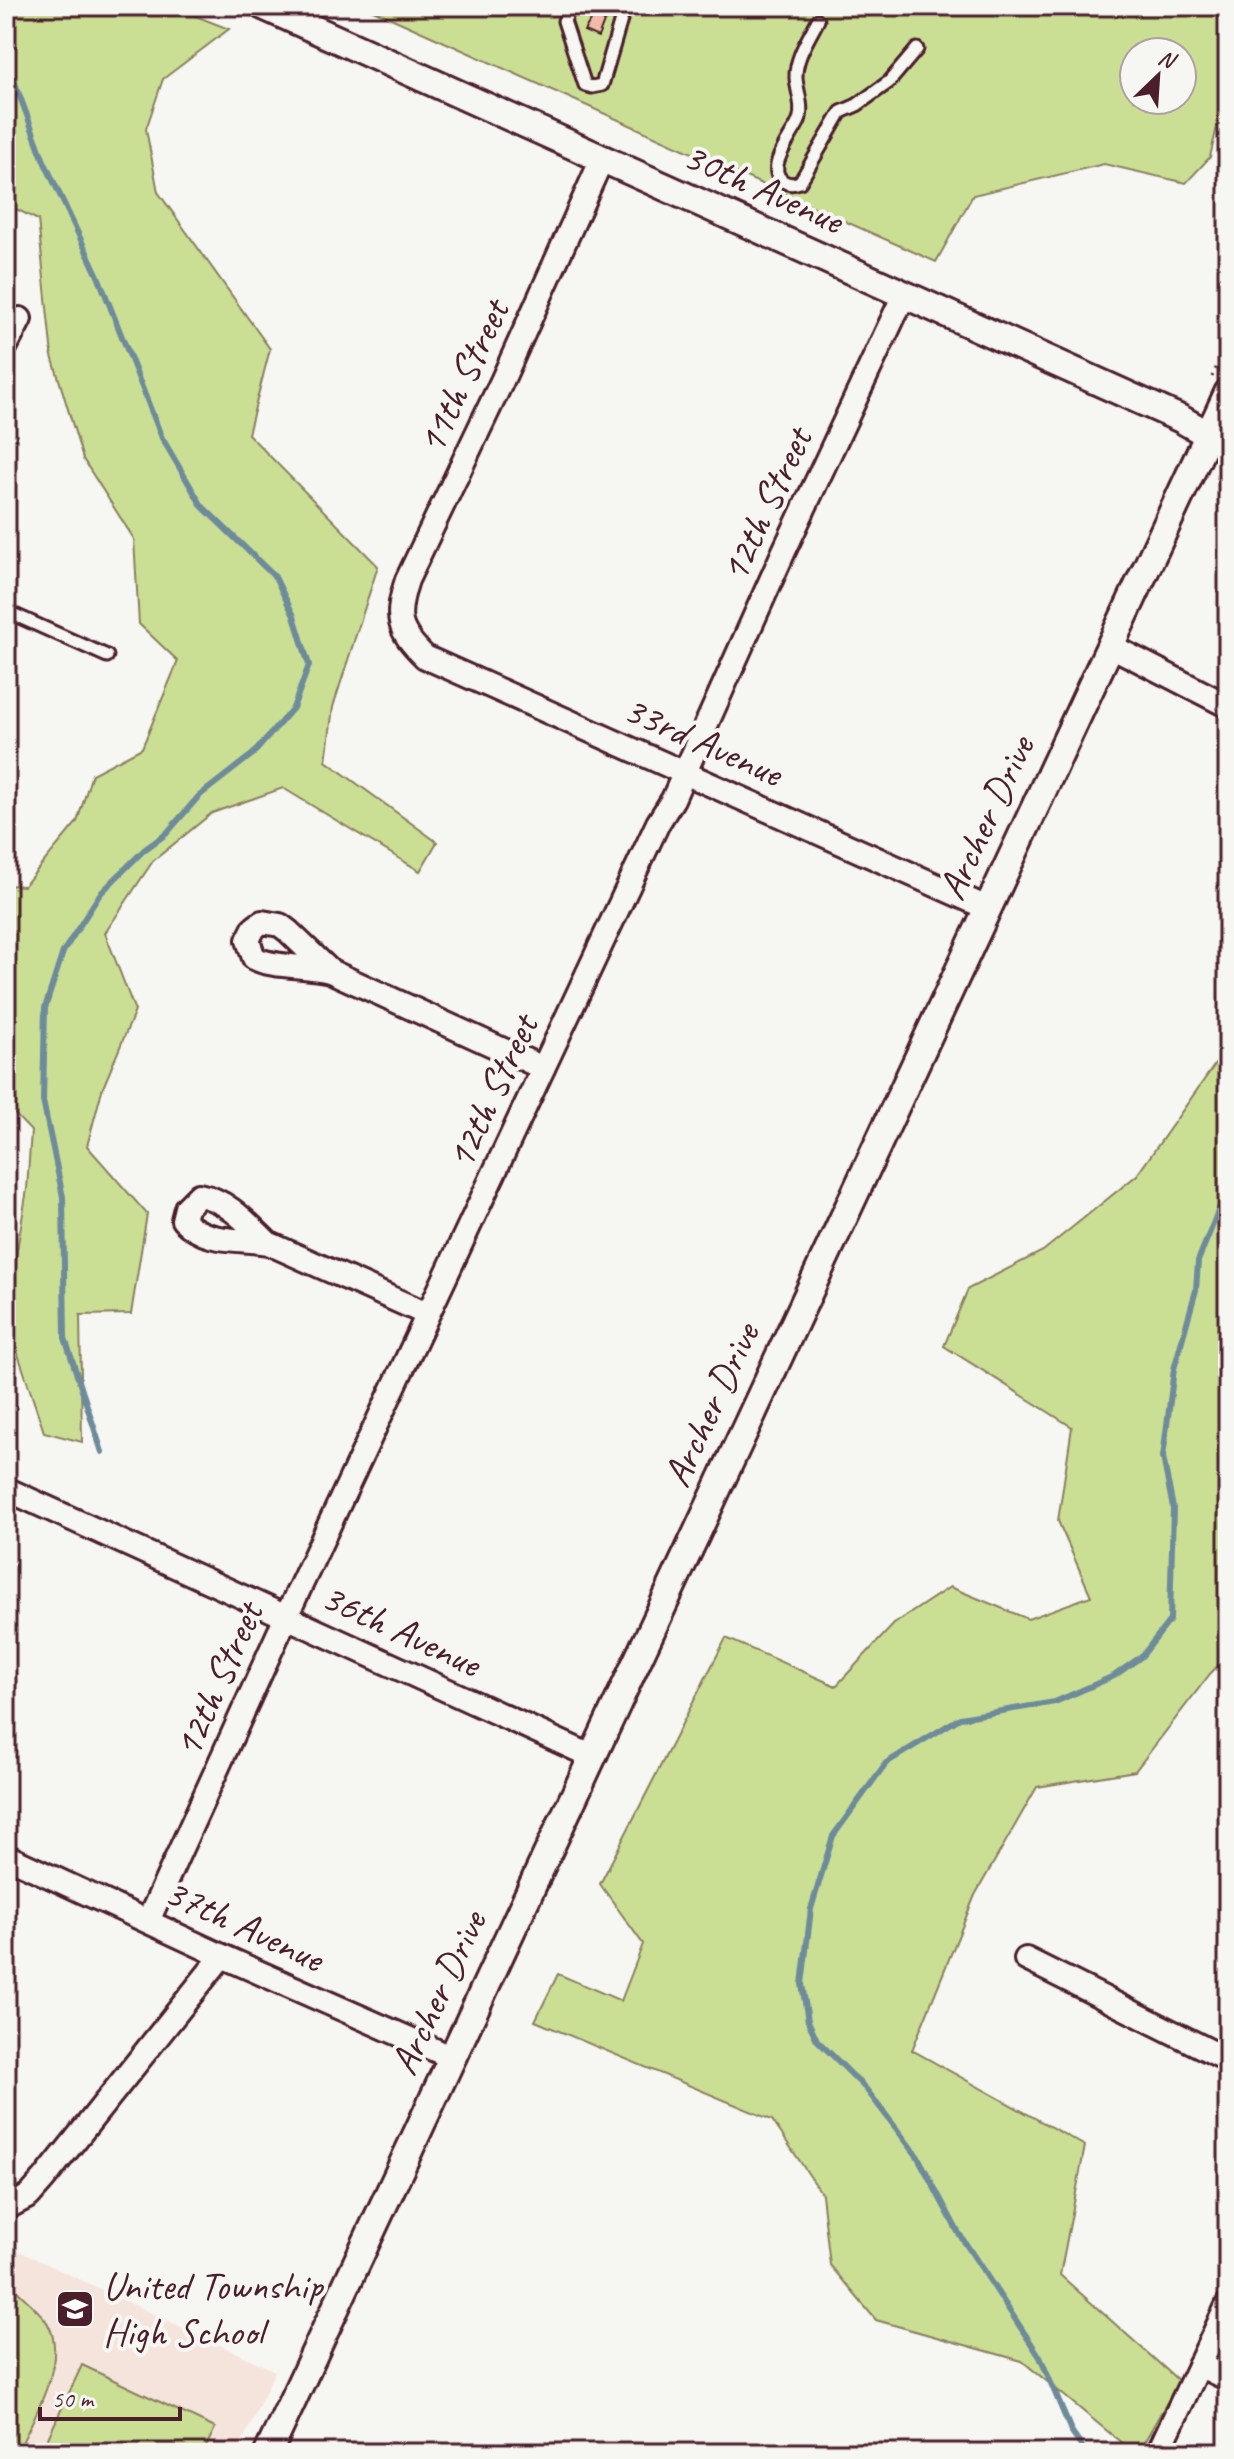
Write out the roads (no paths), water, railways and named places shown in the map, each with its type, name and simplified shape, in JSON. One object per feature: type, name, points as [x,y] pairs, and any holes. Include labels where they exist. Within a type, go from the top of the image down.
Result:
[{"type":"street","name":"30th Avenue","points":[[263,6],[1181,419],[1218,440]]},
{"type":"street","name":"11th Street","points":[[400,626],[398,612],[407,580],[502,381],[602,159]]},
{"type":"street","name":"12th Street","points":[[148,1921],[427,1314],[658,823],[686,772],[784,551],[904,295]]},
{"type":"street","points":[[7,343],[20,319]]},
{"type":"street","name":"Archer Drive","points":[[268,2453],[987,908],[1111,646],[1218,440],[1220,386]]},
{"type":"street","name":"33rd Avenue","points":[[400,626],[413,646],[425,657],[987,908]]},
{"type":"street","points":[[1111,646],[1228,706]]},
{"type":"street","points":[[330,971],[543,1068]]},
{"type":"street","points":[[268,1243],[427,1314]]},
{"type":"street","name":"36th Avenue","points":[[6,1489],[591,1756]]},
{"type":"street","name":"37th Avenue","points":[[6,1856],[453,2058]]},
{"type":"street","points":[[6,2208],[29,2196],[44,2179],[222,1956]]},
{"type":"street","points":[[1026,1959],[1228,2060]]},
{"type":"street","points":[[1158,2453],[1228,2304]]},
{"type":"street","points":[[1199,2365],[1228,2379]]},
{"type":"lane","points":[[570,6],[564,21],[585,85],[592,87],[602,85],[624,8],[603,12],[596,6]]},
{"type":"lane","points":[[818,20],[798,61],[799,121],[776,168],[783,182],[792,185],[800,182],[841,112],[857,105],[889,82],[917,49]]},
{"type":"lane","points":[[6,611],[107,656]]},
{"type":"waterway","points":[[6,59],[44,161],[98,276],[162,438],[202,506],[275,577],[294,616],[309,665],[293,708],[253,754],[199,796],[166,834],[144,850],[100,894],[63,952],[45,1008],[43,1101],[63,1197],[65,1338],[102,1452]]},
{"type":"waterway","points":[[1086,2453],[1072,2433],[1040,2357],[958,2232],[918,2157],[866,2089],[817,2040],[808,2021],[802,1984],[811,1909],[833,1836],[886,1763],[960,1718],[1055,1702],[1114,1676],[1142,1656],[1170,1620],[1173,1508],[1163,1457],[1174,1369],[1196,1290],[1198,1261],[1228,1187]]},
{"type":"place","name":"United Township High School","points":[[75,2309]]}]
